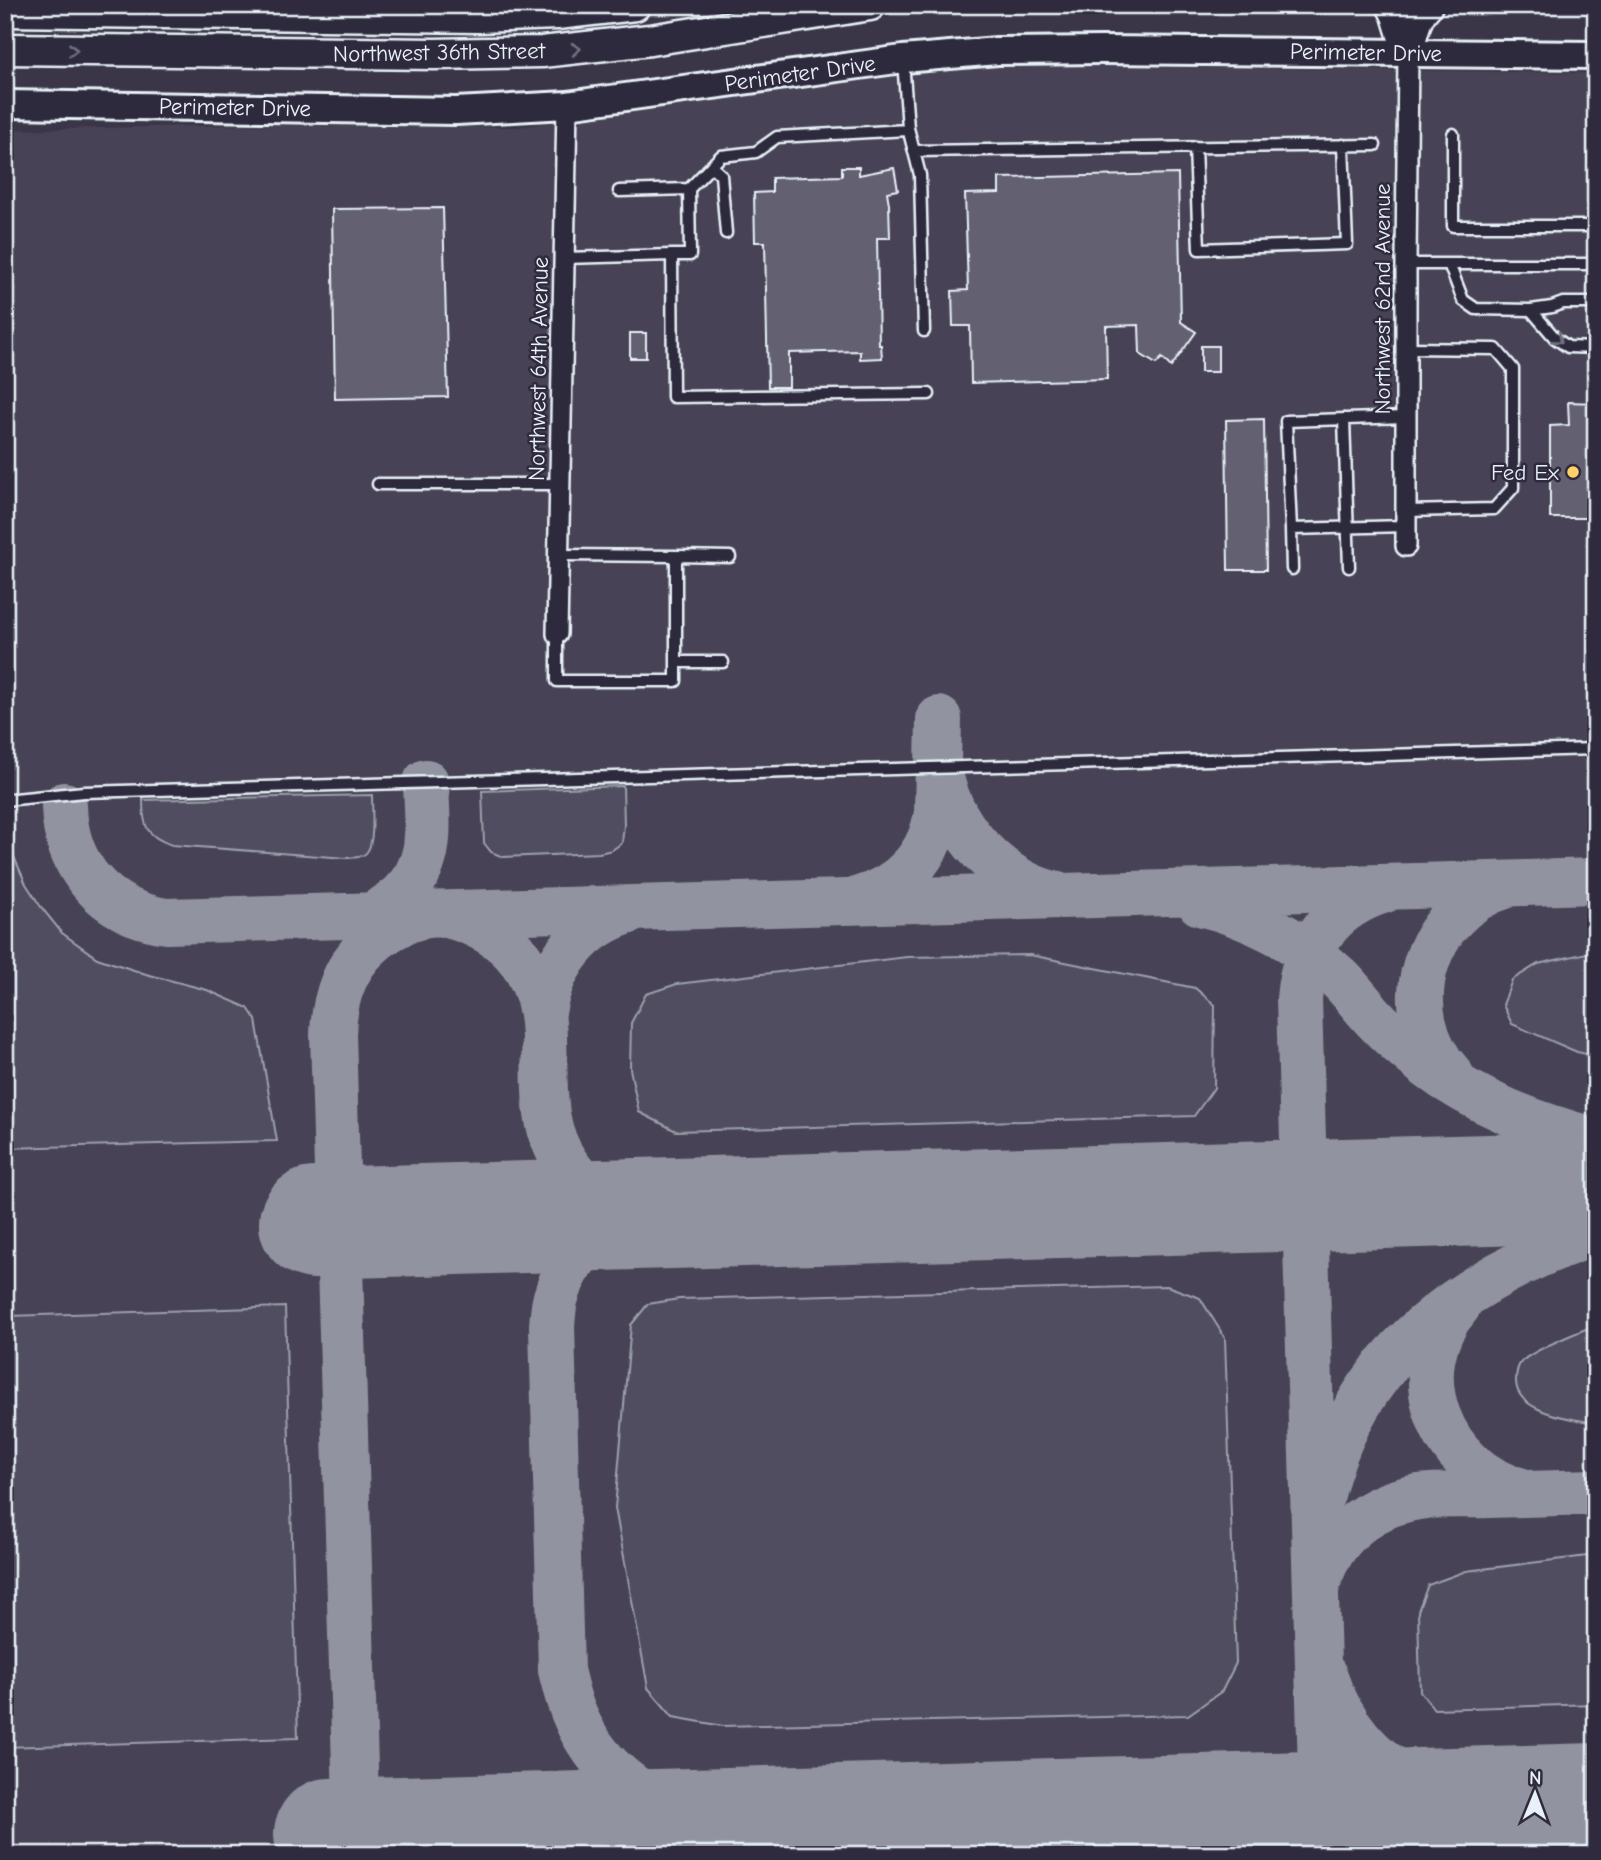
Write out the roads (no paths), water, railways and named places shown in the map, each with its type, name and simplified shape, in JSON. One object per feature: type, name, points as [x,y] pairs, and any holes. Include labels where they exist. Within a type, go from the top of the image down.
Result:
[{"type":"main road","name":"Northwest 36th Street","points":[[5,11],[435,11],[525,16],[635,5]]},
{"type":"main road","name":"Northwest 36th Street","points":[[5,49],[494,54],[589,48],[870,5]]},
{"type":"main road","points":[[1392,5],[1408,52]]},
{"type":"main road","points":[[1408,52],[1416,21],[1427,5]]},
{"type":"main road","points":[[434,54],[435,11]]},
{"type":"street","name":"Perimeter Drive","points":[[5,104],[456,111],[567,105],[903,59],[997,51],[1596,55]]},
{"type":"street","name":"Northwest 62nd Avenue","points":[[1406,546],[1408,52]]},
{"type":"street","name":"Northwest 64th Avenue","points":[[557,634],[567,105]]},
{"type":"lane","points":[[903,59],[908,130],[920,175],[924,331]]},
{"type":"lane","points":[[619,191],[688,189],[721,156],[756,152],[777,137],[908,130]]},
{"type":"lane","points":[[1452,134],[1453,226],[1596,226]]},
{"type":"lane","points":[[1195,147],[1199,249],[1347,244],[1343,145]]},
{"type":"lane","points":[[914,151],[1375,145]]},
{"type":"lane","points":[[711,166],[721,175],[726,233]]},
{"type":"lane","points":[[564,258],[690,255],[688,189]]},
{"type":"lane","points":[[672,255],[673,397],[929,394]]},
{"type":"lane","points":[[1406,264],[1596,264]]},
{"type":"lane","points":[[1450,264],[1463,300],[1476,309],[1531,310],[1563,303],[1596,303]]},
{"type":"lane","points":[[1531,310],[1555,338],[1568,347],[1596,348]]},
{"type":"lane","points":[[1291,529],[1348,528],[1494,509],[1513,488],[1513,369],[1496,349],[1406,348]]},
{"type":"lane","points":[[1292,569],[1286,421],[1406,417]]},
{"type":"lane","points":[[1344,419],[1349,567]]},
{"type":"lane","points":[[379,484],[560,484]]},
{"type":"lane","points":[[559,555],[730,557]]},
{"type":"lane","points":[[557,634],[557,681],[676,681],[676,556]]},
{"type":"lane","points":[[676,662],[723,662]]},
{"type":"lane","points":[[5,800],[84,792],[1596,749]]},
{"type":"place","name":"Fed Ex","points":[[1573,472]]}]
